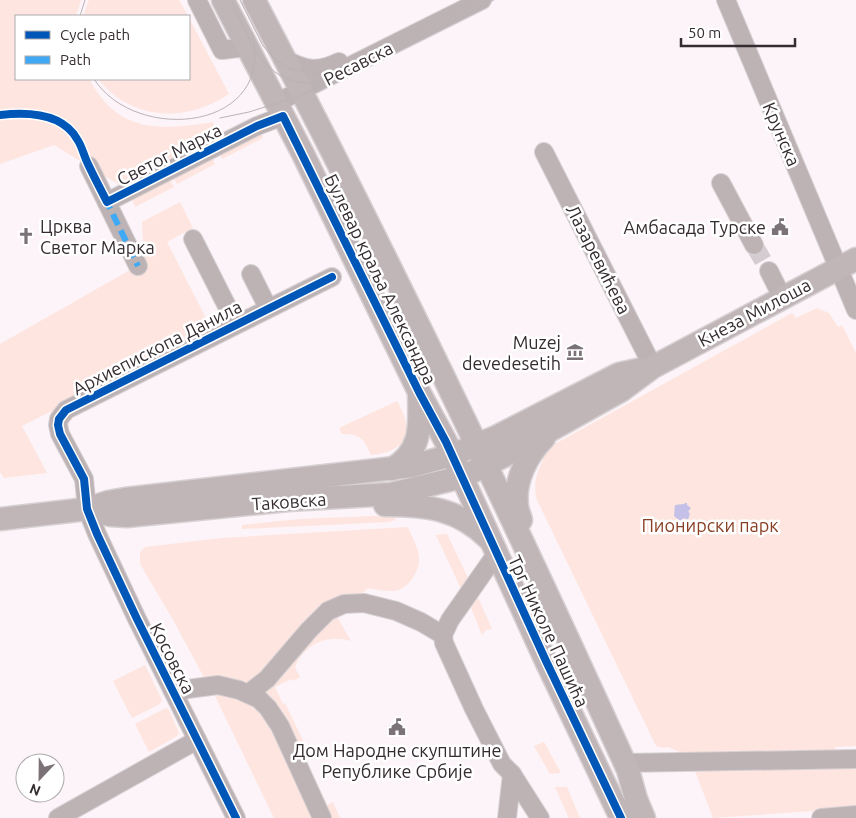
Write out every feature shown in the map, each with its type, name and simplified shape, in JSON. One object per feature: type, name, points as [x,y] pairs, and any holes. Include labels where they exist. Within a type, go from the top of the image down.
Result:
[{"type":"main road","name":"Булевар краља Александра","points":[[223,0],[280,110],[452,456]]},
{"type":"main road","name":"Булевар краља Александра","points":[[254,0],[482,455]]},
{"type":"main road","name":"Кнеза Милоша","points":[[482,455],[552,430],[622,390],[653,367],[847,264]]},
{"type":"main road","name":"Кнеза Милоша","points":[[482,455],[619,374],[653,367]]},
{"type":"main road","points":[[392,469],[404,462],[412,452],[415,444],[420,418],[419,392]]},
{"type":"main road","points":[[523,541],[525,531],[516,506],[521,475],[524,465],[538,444],[552,430]]},
{"type":"main road","name":"Таковска","points":[[0,519],[88,509],[108,502],[125,499],[392,469],[430,463],[452,456],[482,455]]},
{"type":"main road","name":"Таковска","points":[[88,509],[127,516],[269,502],[392,494],[462,477],[482,455]]},
{"type":"main road","name":"Трг Николе Пашића","points":[[482,455],[627,766],[636,799],[644,818]]},
{"type":"main road","name":"Трг Николе Пашића","points":[[452,456],[620,818]]},
{"type":"main road","points":[[340,498],[370,505],[420,506],[450,512],[470,523],[494,548]]},
{"type":"main road","name":"Трг Николе Пашића","points":[[627,766],[640,782],[658,818]]},
{"type":"street","points":[[197,0],[222,50],[247,47]]},
{"type":"street","name":"Ресавска","points":[[280,110],[301,91],[482,0]]},
{"type":"street","name":"Крунска","points":[[726,0],[847,264],[856,310]]},
{"type":"street","name":"Ресавска","points":[[285,59],[299,66],[313,69],[325,68],[422,21],[440,22]]},
{"type":"street","name":"Светог Марка","points":[[107,202],[257,126],[280,110]]},
{"type":"street","name":"Лазаревићева","points":[[544,152],[653,367]]},
{"type":"street","name":"Светог Марка","points":[[89,166],[138,266]]},
{"type":"street","points":[[721,183],[754,245]]},
{"type":"street","points":[[193,239],[236,324]]},
{"type":"street","points":[[769,271],[782,297]]},
{"type":"street","points":[[251,274],[268,308]]},
{"type":"street","name":"Архиепископа Данила","points":[[88,509],[84,479],[60,434],[58,425],[62,414],[66,410],[332,277]]},
{"type":"street","name":"Косовска","points":[[88,509],[137,619],[236,818]]},
{"type":"street","points":[[494,548],[450,620],[443,635],[444,643],[446,651],[507,769],[540,818]]},
{"type":"street","points":[[249,693],[267,679],[328,611],[344,604],[364,602],[396,611],[421,622],[443,635]]},
{"type":"street","points":[[173,690],[218,685],[249,693],[268,708],[280,726],[322,818]]},
{"type":"street","points":[[58,818],[99,787],[197,740]]},
{"type":"street","points":[[627,766],[856,759]]},
{"type":"street","points":[[507,769],[507,818]]},
{"type":"street","points":[[822,818],[856,815]]},
{"type":"green space","points":[[0,0],[81,0],[76,15],[15,15],[15,80],[90,80],[100,97],[113,110],[127,119],[158,127],[175,127],[213,122],[218,138],[123,187],[54,145],[0,164]]},
{"type":"green space","points":[[89,0],[179,0],[187,15],[83,15]]},
{"type":"green space","points":[[190,20],[229,94],[195,110],[178,113],[160,113],[143,110],[127,103],[112,93],[99,80],[190,80]]},
{"type":"green space","points":[[261,133],[263,138],[222,159],[220,154]]},
{"type":"green space","points":[[211,157],[215,164],[177,184],[173,177]]},
{"type":"green space","points":[[169,178],[174,187],[135,207],[134,201],[130,198]]},
{"type":"green space","points":[[180,202],[193,228],[167,242],[212,330],[22,426],[47,473],[4,478],[0,472],[0,344],[144,262],[142,222]]},
{"type":"green space","name":"Пионирски парк","points":[[817,308],[829,313],[838,327],[842,325],[856,353],[856,746],[835,747],[835,752],[687,755],[668,747],[656,746],[537,500],[536,480],[543,461],[539,454],[792,313],[796,318]]},
{"type":"green space","points":[[397,401],[403,412],[406,430],[400,445],[393,450],[371,455],[361,438],[342,434],[339,428]]},
{"type":"green space","points":[[397,515],[395,520],[389,522],[242,529],[242,525],[299,519]]},
{"type":"green space","points":[[408,527],[419,557],[419,563],[412,580],[398,590],[389,591],[368,588],[337,617],[351,641],[342,639],[326,640],[311,646],[299,659],[295,667],[300,677],[275,687],[283,704],[285,703],[309,753],[301,757],[325,806],[333,802],[340,818],[274,818],[215,696],[217,693],[206,681],[140,564],[140,552],[145,547],[222,538]]},
{"type":"green space","points":[[447,534],[470,582],[463,593],[436,535]]},
{"type":"green space","points":[[477,595],[492,629],[486,630],[482,635],[470,605]]},
{"type":"green space","points":[[145,665],[162,700],[160,704],[132,718],[113,681]]},
{"type":"green space","points":[[166,708],[169,710],[179,733],[149,752],[135,724]]},
{"type":"green space","points":[[544,742],[561,773],[550,774],[534,746]]},
{"type":"green space","points":[[856,766],[856,808],[713,818],[695,771]]},
{"type":"green space","points":[[555,787],[567,787],[580,818],[569,818]]},
{"type":"shaded area","points":[[685,503],[691,508],[688,512],[690,513],[688,520],[684,518],[680,521],[674,516],[675,505]]},
{"type":"tunnel","points":[[754,245],[769,271]]},
{"type":"tram line","points":[[80,15],[85,0]]},
{"type":"tram line","points":[[231,0],[254,48],[274,72],[288,79],[305,83],[325,82]]},
{"type":"tram line","points":[[240,0],[263,46],[275,59],[290,69],[322,74],[356,60],[472,0]]},
{"type":"tram line","points":[[220,118],[249,112],[303,95],[494,0]]},
{"type":"tram line","points":[[95,80],[114,100],[140,113],[169,119],[198,117],[225,108],[244,90],[254,65],[252,32]]},
{"type":"marked path","points":[[105,198],[138,266]]},
{"type":"cycle path","points":[[0,115],[32,114],[43,116],[53,119],[70,130],[77,139],[107,202],[257,126],[283,116],[419,392],[446,442],[546,661],[621,818]]},
{"type":"cycle path","points":[[236,818],[97,534],[87,509],[84,479],[60,434],[59,419],[66,410],[332,277]]},
{"type":"place","name":"Амбасада Турске","points":[[780,227]]},
{"type":"place","name":"Црква Светог Марка","points":[[26,236]]},
{"type":"place","name":"Muzej devedesetih","points":[[575,352]]},
{"type":"place","name":"Дом Народне скупштине Републике Србије","points":[[397,727]]}]
